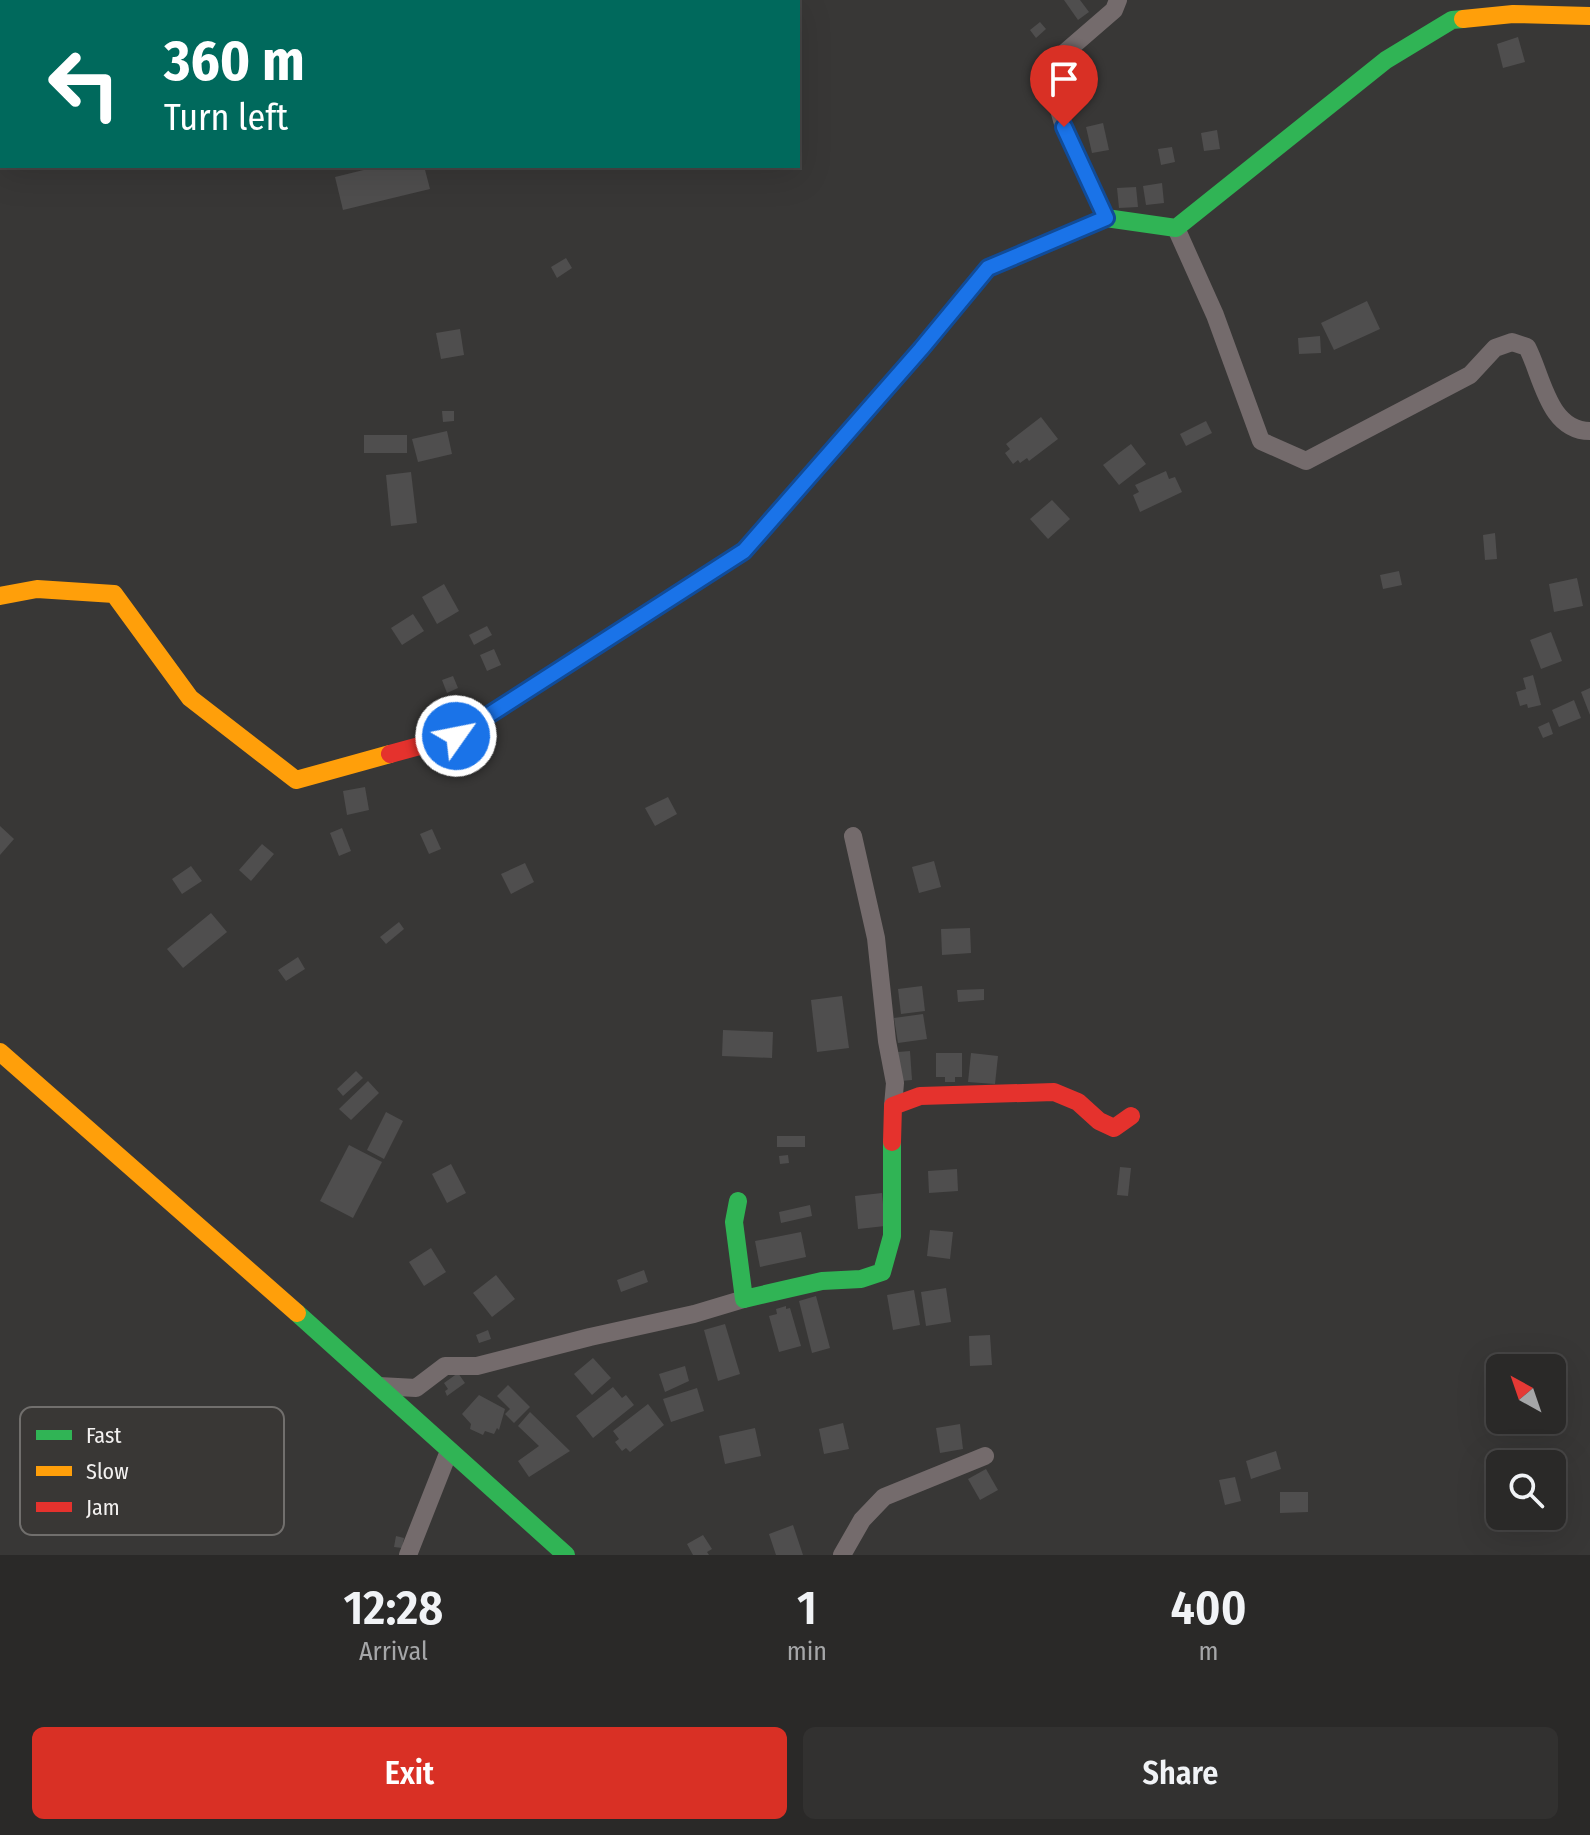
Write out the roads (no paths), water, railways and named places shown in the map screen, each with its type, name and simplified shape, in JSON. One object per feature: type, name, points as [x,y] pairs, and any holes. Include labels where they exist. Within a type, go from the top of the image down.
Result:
[{"type":"street","points":[[1106,218],[1064,127],[1047,68],[1114,10],[1118,0]]},
{"type":"street","points":[[0,596],[37,589],[114,594],[190,698],[296,780],[456,736],[744,551],[988,268],[1106,218],[1176,228],[1386,60],[1452,20],[1513,14],[1590,16]]},
{"type":"street","points":[[1176,228],[1215,315],[1261,441],[1306,461],[1470,375],[1495,348],[1512,342],[1527,347],[1538,368],[1541,387],[1563,420],[1579,431],[1590,431]]},
{"type":"street","points":[[379,1385],[416,1388],[445,1366],[477,1366],[744,1299],[822,1281],[861,1279],[882,1272],[890,1254],[894,1228],[890,1200],[895,1083],[887,1041],[876,938],[853,836]]},
{"type":"street","points":[[0,1052],[379,1385],[566,1555]]},
{"type":"street","points":[[893,1106],[920,1096],[1054,1092],[1078,1102],[1099,1121],[1114,1128],[1131,1116]]},
{"type":"street","points":[[738,1201],[734,1222],[744,1299]]},
{"type":"street","points":[[408,1555],[449,1451]]},
{"type":"street","points":[[842,1555],[862,1520],[884,1497],[985,1456]]}]
